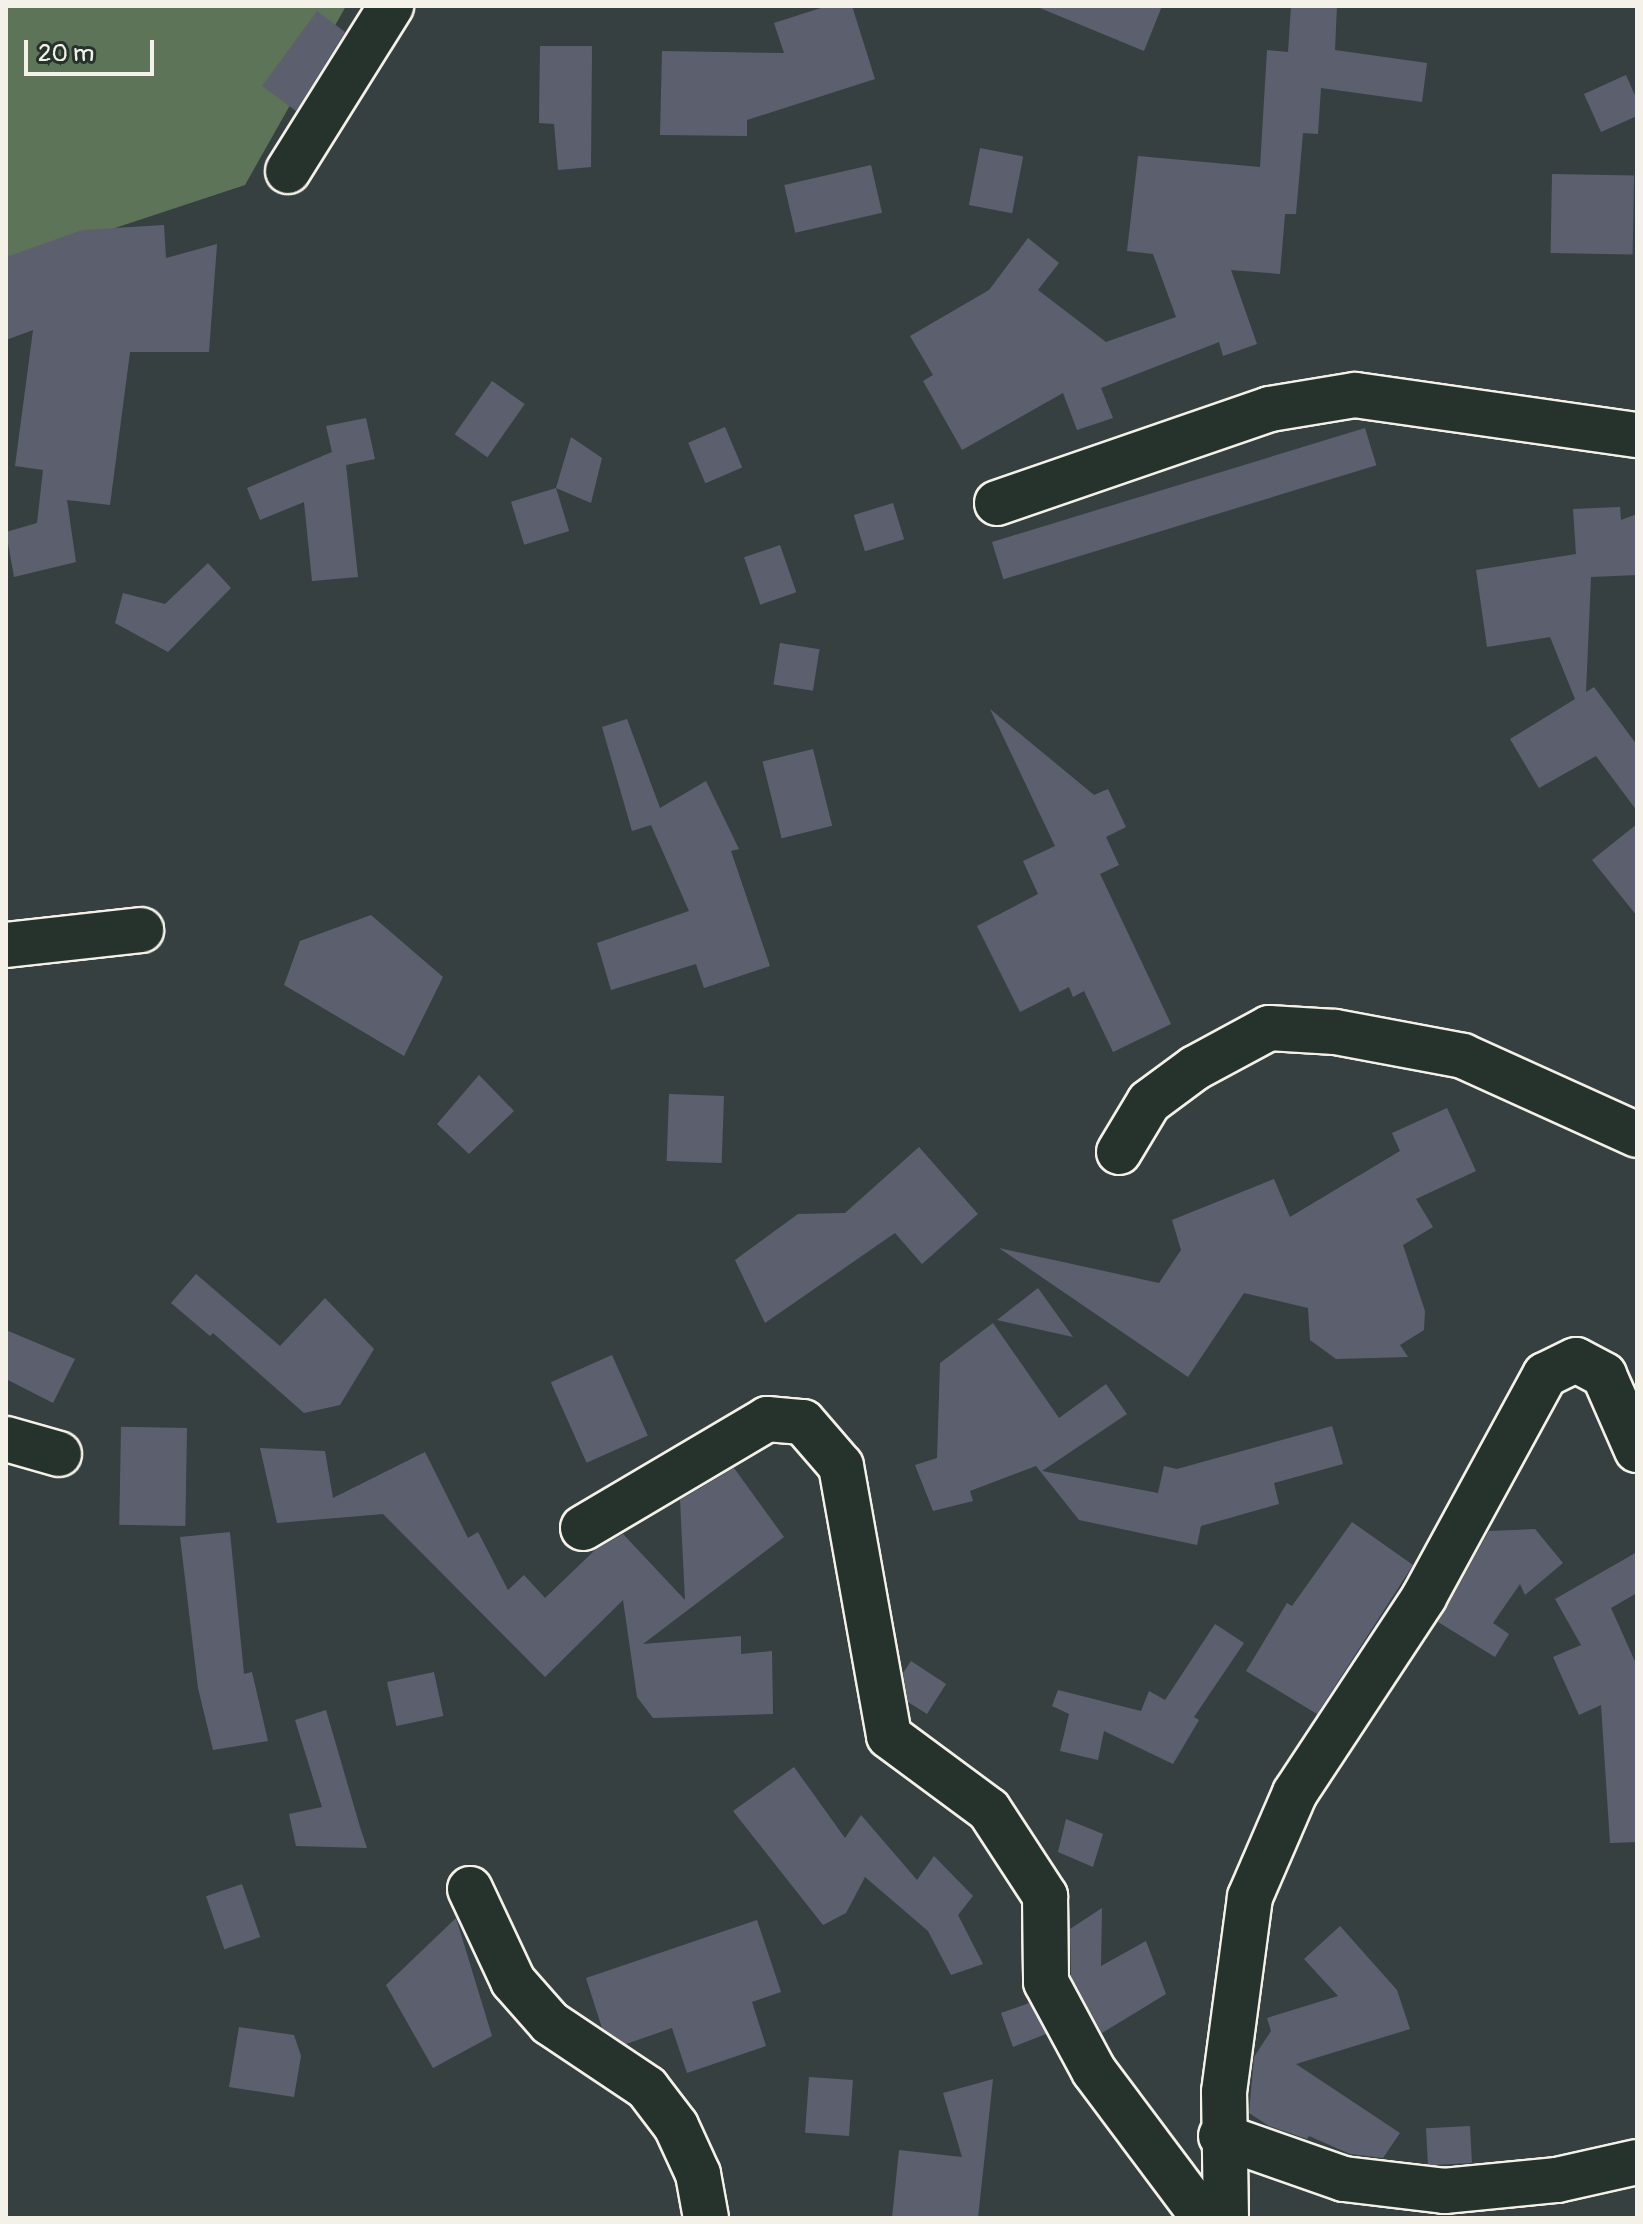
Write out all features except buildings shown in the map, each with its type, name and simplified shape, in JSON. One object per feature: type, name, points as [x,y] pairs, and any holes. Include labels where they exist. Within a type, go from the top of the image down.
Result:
[{"type":"street","points":[[288,171],[391,6]]},
{"type":"street","points":[[997,503],[1270,409],[1355,395],[1637,435]]},
{"type":"street","points":[[6,945],[141,930]]},
{"type":"street","points":[[1119,1152],[1149,1102],[1195,1068],[1269,1028],[1335,1032],[1463,1056],[1637,1135]]},
{"type":"street","points":[[1226,2218],[1221,2136],[1250,1897],[1295,1793],[1424,1597],[1545,1375],[1576,1360],[1604,1375],[1637,1450]]},
{"type":"street","points":[[583,1528],[767,1419],[803,1422],[841,1466],[889,1736],[989,1810],[1045,1896],[1046,1982],[1094,2071],[1204,2218]]},
{"type":"street","points":[[6,1439],[59,1454]]},
{"type":"street","points":[[470,1889],[513,1981],[550,2023],[647,2088],[676,2126],[698,2174],[706,2218]]},
{"type":"street","points":[[1221,2136],[1344,2179],[1444,2191],[1557,2180],[1637,2162]]},
{"type":"green space","points":[[6,6],[346,6],[245,185],[6,264]]}]
